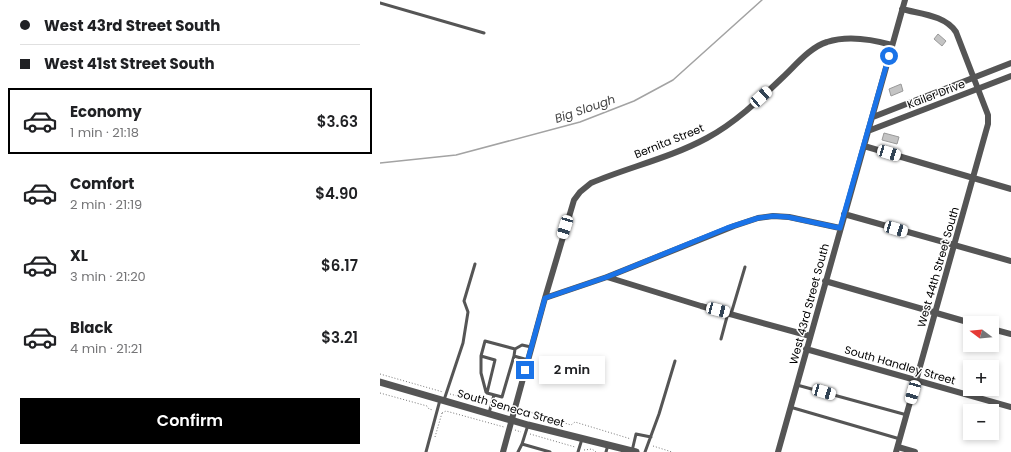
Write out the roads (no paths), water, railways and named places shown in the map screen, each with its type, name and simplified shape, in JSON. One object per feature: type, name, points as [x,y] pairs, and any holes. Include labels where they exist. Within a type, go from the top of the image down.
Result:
[{"type":"street","name":"West 43rd Street South","points":[[778,452],[905,0]]},
{"type":"street","name":"West 44th Street South","points":[[897,450],[988,124],[988,115],[956,32],[952,26],[939,19],[902,9]]},
{"type":"street","name":"Bernita Street","points":[[545,298],[574,200],[580,192],[591,183],[681,150],[717,132],[741,115],[812,51],[825,42],[838,39],[866,39],[892,45]]},
{"type":"street","name":"Kailer Drive","points":[[873,117],[1011,63]]},
{"type":"street","name":"Kailer Drive","points":[[868,131],[1011,76]]},
{"type":"street","points":[[864,146],[1011,189]]},
{"type":"street","points":[[844,214],[1011,262]]},
{"type":"street","points":[[504,452],[545,298],[607,277],[734,226],[764,217],[773,216],[802,219],[840,228]]},
{"type":"street","points":[[607,277],[632,286],[810,336]]},
{"type":"street","points":[[825,281],[963,321]]},
{"type":"street","points":[[999,331],[1011,334]]},
{"type":"street","name":"South Handley Street","points":[[806,349],[1011,407]]},
{"type":"street","name":"South Seneca Street","points":[[380,382],[582,439],[607,448],[634,452]]},
{"type":"street","points":[[897,450],[915,452]]},
{"type":"lane","points":[[380,3],[484,33]]},
{"type":"lane","points":[[426,452],[437,411],[447,393],[463,343],[468,312],[464,301],[475,264]]},
{"type":"lane","points":[[721,339],[745,267]]},
{"type":"lane","points":[[487,393],[481,373],[481,356],[486,340],[515,349],[522,345],[532,347]]},
{"type":"lane","points":[[487,393],[502,397],[515,349]]},
{"type":"lane","points":[[481,356],[495,360],[487,393]]},
{"type":"lane","points":[[514,356],[528,360]]},
{"type":"lane","points":[[645,452],[651,438],[675,361]]},
{"type":"lane","points":[[797,385],[906,415]]},
{"type":"lane","points":[[489,413],[494,395]]},
{"type":"lane","points":[[790,407],[900,440]]},
{"type":"lane","points":[[518,452],[528,425]]},
{"type":"lane","points":[[634,452],[634,440],[636,434],[651,438]]},
{"type":"lane","points":[[579,450],[582,439]]},
{"type":"lane","points":[[522,444],[550,452]]},
{"type":"waterway","name":"Big Slough","points":[[380,163],[456,155],[580,122],[634,101],[673,80],[762,0]]}]
